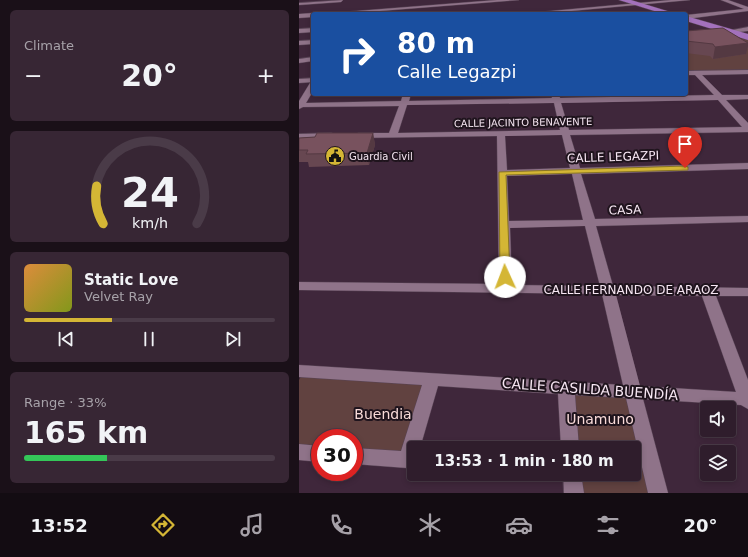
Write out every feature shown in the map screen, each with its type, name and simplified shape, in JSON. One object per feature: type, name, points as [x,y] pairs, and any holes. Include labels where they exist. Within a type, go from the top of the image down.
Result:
[{"type":"main road","points":[[623,0],[666,12]]},
{"type":"main road","points":[[688,19],[727,33],[739,34],[748,37]]},
{"type":"street","points":[[299,4],[341,0],[346,12]]},
{"type":"street","points":[[353,12],[397,6],[517,0]]},
{"type":"street","points":[[548,12],[688,0]]},
{"type":"street","points":[[723,0],[748,9]]},
{"type":"street","points":[[397,6],[401,12]]},
{"type":"street","points":[[688,18],[748,9]]},
{"type":"street","points":[[299,16],[311,15]]},
{"type":"street","points":[[727,33],[748,28]]},
{"type":"street","points":[[299,31],[311,30]]},
{"type":"street","points":[[299,43],[311,42]]},
{"type":"street","points":[[299,60],[311,59]]},
{"type":"street","points":[[688,73],[748,72]]},
{"type":"street","points":[[697,73],[748,128]]},
{"type":"street","points":[[299,81],[311,80]]},
{"type":"street","points":[[299,106],[311,89]]},
{"type":"street","points":[[393,135],[406,96]]},
{"type":"street","points":[[299,106],[556,97],[748,97]]},
{"type":"street","points":[[556,97],[564,132],[608,290],[658,493]]},
{"type":"street","name":"CALLE JACINTO BENAVENTE","points":[[299,137],[748,128]]},
{"type":"street","points":[[501,133],[506,290]]},
{"type":"street","name":"CALLE LEGAZPI","points":[[502,173],[748,166]]},
{"type":"street","name":"CASA","points":[[504,225],[748,219]]},
{"type":"street","name":"CALLE FERNANDO DE ARAOZ","points":[[299,286],[506,290],[748,292]]},
{"type":"street","points":[[707,291],[748,400]]},
{"type":"street","name":"CALLE CASILDA BUENDÍA","points":[[301,374],[432,380],[748,400]]},
{"type":"street","points":[[363,457],[407,460],[432,380]]},
{"type":"street","points":[[565,388],[569,441]]},
{"type":"street","points":[[299,452],[311,453]]},
{"type":"street","points":[[573,481],[574,493]]},
{"type":"green space","points":[[748,37],[748,72],[688,73],[688,39]]},
{"type":"green space","name":"Buendia","points":[[304,371],[432,380],[413,441],[407,441],[407,460],[363,457],[363,429],[311,429],[311,453],[299,452],[299,380]]},
{"type":"green space","name":"Unamuno","points":[[566,388],[632,392],[658,493],[574,493],[573,481],[641,481],[641,441],[570,441]]},
{"type":"building","points":[[723,28],[748,43],[715,47],[713,44],[688,41],[688,31]]},
{"type":"building","points":[[317,133],[373,133],[367,153],[306,154],[308,150],[299,150],[299,138],[315,137]]},
{"type":"place","name":"Guardia Civil","points":[[335,156]]},
{"type":"route","points":[[505,277],[502,173],[685,168]]}]
